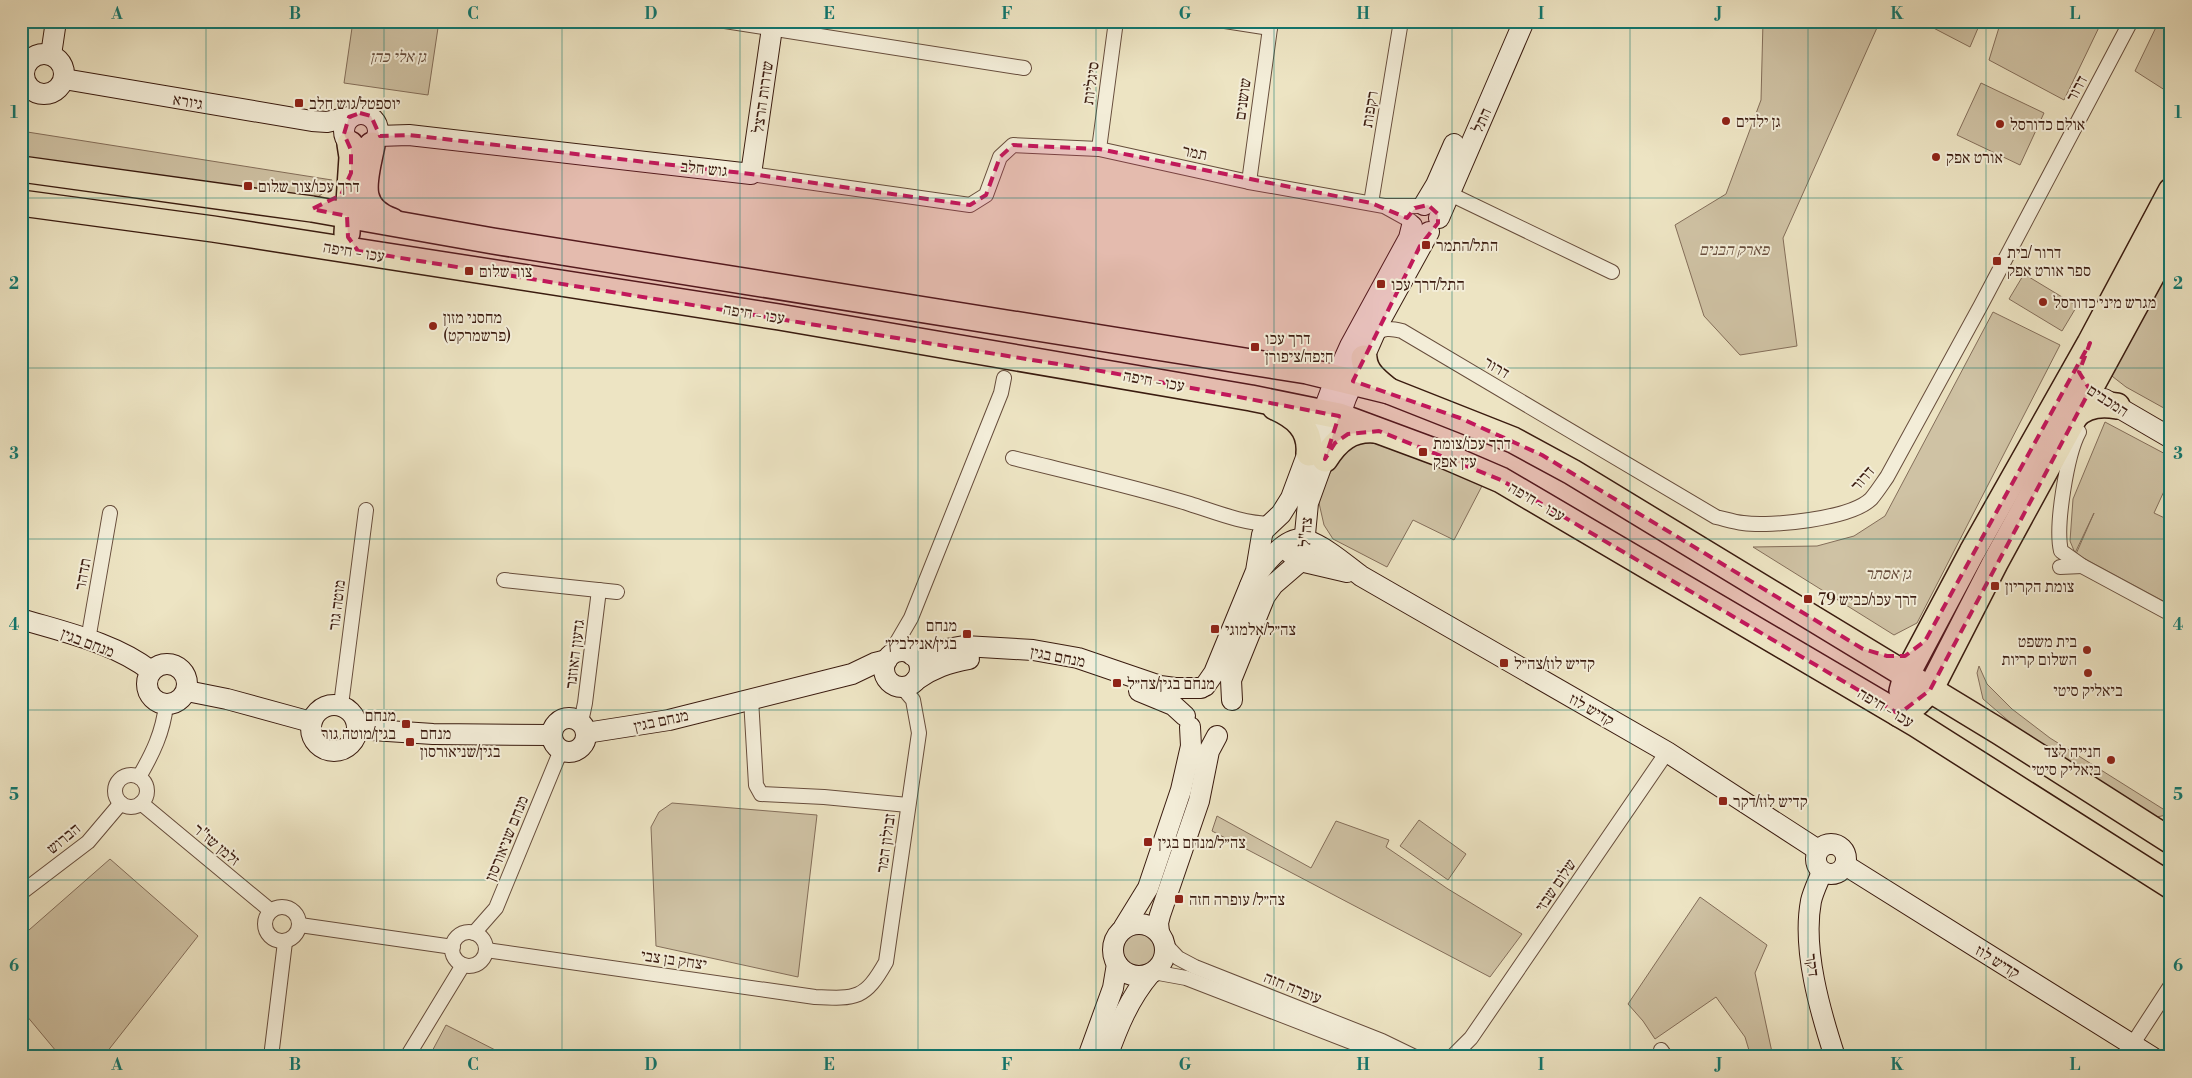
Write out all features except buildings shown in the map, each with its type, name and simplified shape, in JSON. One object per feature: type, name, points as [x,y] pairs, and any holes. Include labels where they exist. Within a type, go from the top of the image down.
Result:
[{"type":"highway","points":[[358,251],[352,246],[348,237],[347,216],[352,157],[362,133]]},
{"type":"highway","points":[[362,133],[366,200],[376,212],[397,223]]},
{"type":"highway","name":"עכו - חיפה","points":[[21,169],[312,209],[493,241],[1127,341],[1345,379],[1389,391],[1460,418],[1542,455],[1662,525],[2171,841]]},
{"type":"highway","points":[[312,209],[341,194],[351,173]]},
{"type":"highway","points":[[1899,714],[1901,693],[1906,676],[1972,552],[2090,343],[2171,191]]},
{"type":"highway","name":"עכו - חיפה","points":[[21,203],[358,251],[799,320],[1251,398],[1331,414],[1379,431],[1501,480],[1899,714],[2171,886]]},
{"type":"highway","points":[[1899,714],[1917,703],[1930,690],[2074,417],[2102,394],[2171,240]]},
{"type":"highway","points":[[1368,348],[1365,366],[1372,376],[1389,391]]},
{"type":"highway","points":[[1251,398],[1287,412],[1296,418],[1309,438],[1317,456],[1348,434],[1364,430],[1379,431]]},
{"type":"highway","points":[[1960,630],[1953,656],[1952,671],[1959,693],[1970,715]]},
{"type":"highway","points":[[1863,649],[1887,656],[1906,656],[1925,641]]},
{"type":"street","points":[[51,55],[56,21]]},
{"type":"street","points":[[725,21],[773,25],[1024,68]]},
{"type":"street","name":"סיגליות","points":[[1098,150],[1116,21]]},
{"type":"street","points":[[1225,21],[1270,25]]},
{"type":"street","name":"רקפות","points":[[1378,204],[1401,21]]},
{"type":"street","name":"התל","points":[[1345,379],[1368,348],[1391,301],[1422,218],[1509,21]]},
{"type":"street","name":"התל","points":[[1345,379],[1350,346],[1409,238],[1422,218],[1448,193],[1524,21]]},
{"type":"street","name":"דרור","points":[[1402,331],[1716,517],[1744,523],[1781,523],[1825,518],[1847,511],[1871,499],[1887,476],[1981,305],[2132,21]]},
{"type":"street","name":"שדרות הרצל","points":[[751,174],[773,25]]},
{"type":"street","name":"שושנים","points":[[1249,182],[1270,25]]},
{"type":"street","points":[[43,54],[51,55],[62,64],[64,80],[57,91],[43,95],[36,94],[23,82],[26,59],[43,54]]},
{"type":"street","name":"גיורא","points":[[64,80],[312,122],[362,133]]},
{"type":"street","name":"גוש חלב","points":[[362,133],[409,135],[751,174],[970,205],[986,195],[1000,157]]},
{"type":"street","name":"תמר","points":[[1000,157],[1013,145],[1098,150],[1249,182],[1378,204],[1422,218]]},
{"type":"street","points":[[1448,193],[1612,272]]},
{"type":"street","points":[[1391,301],[1396,322],[1402,331]]},
{"type":"street","points":[[1368,348],[1384,329],[1392,328],[1402,331]]},
{"type":"street","name":"המכבים","points":[[2090,343],[2080,368],[2079,377],[2082,383],[2171,438]]},
{"type":"street","points":[[900,656],[919,665],[919,672],[903,683],[884,672],[900,656],[912,618],[1001,393],[1004,378]]},
{"type":"street","name":"צה\"ל","points":[[1232,700],[1232,680],[1265,596],[1273,585],[1300,560],[1305,548],[1305,520],[1317,456],[1345,379]]},
{"type":"street","name":"המכבים","points":[[2102,394],[2102,382],[2171,423]]},
{"type":"street","points":[[2102,394],[2074,442],[2063,501],[2059,536],[2061,551],[2082,566],[2171,614]]},
{"type":"street","name":"צה\"ל","points":[[1203,687],[1214,673],[1250,586],[1258,563],[1260,540],[1264,530],[1286,507],[1317,456]]},
{"type":"street","points":[[1014,458],[1190,504],[1227,518],[1250,523],[1271,524]]},
{"type":"street","points":[[1294,491],[1284,528],[1286,545],[1290,553],[1300,560]]},
{"type":"street","name":"מוטה גור","points":[[341,705],[366,510]]},
{"type":"street","name":"תדהר","points":[[88,640],[110,513]]},
{"type":"street","points":[[1227,518],[1245,529],[1260,546]]},
{"type":"street","points":[[1250,586],[1264,564],[1286,545],[1299,539],[1306,539]]},
{"type":"street","name":"קדיש לוז","points":[[1306,539],[1361,576],[1667,752],[1818,850]]},
{"type":"street","name":"קדיש לוז","points":[[1300,560],[1361,576]]},
{"type":"street","points":[[2060,567],[2082,566]]},
{"type":"street","points":[[504,580],[617,592]]},
{"type":"street","name":"גדעון האוזנר","points":[[583,728],[600,590]]},
{"type":"street","name":"מנחם בגין","points":[[21,619],[88,640],[140,663],[151,671]]},
{"type":"street","name":"מנחם בגין","points":[[583,728],[669,720],[852,674],[875,663],[900,656],[964,646],[1033,650],[1085,660],[1160,686],[1175,688],[1203,687]]},
{"type":"street","name":"מנחם בגין","points":[[852,674],[903,683],[949,662],[978,658],[1022,662],[1087,674],[1127,686],[1173,705],[1187,722]]},
{"type":"street","points":[[163,664],[177,666],[186,677],[186,691],[178,702],[166,705],[157,703],[148,692],[146,684],[151,671],[163,664]]},
{"type":"street","name":"זבולון המר","points":[[856,996],[864,993],[875,981],[886,962],[919,733],[913,700],[903,683]]},
{"type":"street","points":[[1088,1057],[1113,988],[1117,964],[1113,952],[1113,944],[1118,933],[1124,927],[1148,888],[1181,790],[1191,746],[1186,702],[1190,696],[1203,687],[1218,687],[1229,694],[1235,714],[1229,728],[1217,736],[1209,751],[1199,801],[1160,915],[1164,959],[1134,993],[1125,1010],[1107,1057]]},
{"type":"street","points":[[186,691],[227,699],[311,722]]},
{"type":"street","points":[[751,699],[756,785],[761,794],[824,797],[908,805]]},
{"type":"street","points":[[139,777],[157,744],[163,728],[166,705]]},
{"type":"street","points":[[328,705],[341,705],[354,715],[357,729],[354,740],[349,746],[334,752],[319,746],[314,740],[311,732],[311,722],[320,708],[328,705]]},
{"type":"street","points":[[357,729],[556,743],[571,752],[577,750],[585,741],[583,728],[574,718],[562,719],[553,727],[556,743]]},
{"type":"street","points":[[1187,722],[1205,736],[1217,736]]},
{"type":"street","name":"מנחם שניאורסון","points":[[474,933],[496,908],[556,743]]},
{"type":"street","name":"שלום שבזי","points":[[1452,1057],[1471,1038],[1667,752]]},
{"type":"street","points":[[131,774],[139,777],[147,788],[147,793],[141,804],[130,807],[121,803],[115,796],[117,783],[125,775],[131,774]]},
{"type":"street","name":"הברוש","points":[[21,893],[88,842],[121,803]]},
{"type":"street","name":"זלמן שז\"ר","points":[[141,804],[271,911]]},
{"type":"street","points":[[1826,845],[1836,845],[1844,851],[1845,865],[1835,874],[1822,872],[1818,869],[1815,860],[1818,850],[1826,845]]},
{"type":"street","name":"קדיש לוז","points":[[1845,865],[2152,1057]]},
{"type":"street","name":"דקר","points":[[1822,872],[1811,900],[1808,926],[1820,1010],[1835,1057]]},
{"type":"street","points":[[276,908],[288,908],[297,915],[300,925],[295,936],[284,942],[276,940],[267,932],[265,922],[271,911],[276,908]]},
{"type":"street","points":[[1124,927],[1136,923],[1144,924],[1161,937]]},
{"type":"street","points":[[300,925],[453,947]]},
{"type":"street","points":[[463,933],[474,933],[484,940],[486,950],[482,960],[477,964],[463,965],[454,957],[454,941],[463,933]]},
{"type":"street","name":"עופרה חזה","points":[[1161,937],[1178,958],[1195,967],[1415,1057]]},
{"type":"street","points":[[271,1057],[284,942]]},
{"type":"street","name":"יצחק בן צבי","points":[[486,950],[815,997],[838,998],[856,996]]},
{"type":"street","points":[[1117,964],[1133,976],[1152,973]]},
{"type":"street","points":[[407,1057],[463,965]]},
{"type":"street","name":"עופרה חזה","points":[[1152,973],[1186,978],[1390,1057]]},
{"type":"street","points":[[2132,1045],[2171,985]]},
{"type":"street","name":"שלום שבזי","points":[[1464,1057],[1471,1038]]},
{"type":"highlighted area","points":[[360,113],[371,116],[380,136],[409,135],[751,174],[970,205],[986,195],[1000,157],[1013,145],[1099,149],[1371,203],[1407,218],[1415,208],[1428,205],[1438,214],[1438,223],[1420,246],[1353,381],[1460,418],[1542,455],[1863,649],[1887,656],[1905,656],[1925,641],[2090,343],[2079,372],[2090,390],[1930,690],[1899,714],[1501,480],[1379,431],[1348,434],[1335,443],[1325,459],[1339,416],[1107,372],[358,251],[348,237],[347,216],[312,209],[341,195],[351,173],[351,150],[344,134],[349,117]]},
{"type":"green space","name":"גן אלי כהן","points":[[353,21],[439,21],[428,95],[344,83]]},
{"type":"green space","name":"פארק הבנים","points":[[1763,21],[1880,21],[1783,238],[1797,346],[1740,355],[1704,316],[1675,225],[1726,194],[1761,100]]},
{"type":"green space","points":[[1920,21],[1981,21],[1970,47]]},
{"type":"green space","points":[[2001,21],[2102,21],[2064,100],[1989,60]]},
{"type":"green space","points":[[2159,21],[2171,21],[2171,94],[2135,71]]},
{"type":"green space","name":"אולם כדורסל","points":[[1981,83],[2044,113],[2020,165],[1957,135]]},
{"type":"green space","points":[[21,131],[332,180],[324,192],[310,201],[21,158]]},
{"type":"green space","points":[[2171,248],[2171,412],[2126,387],[2108,373]]},
{"type":"green space","name":"מגרש מיני כדורסל","points":[[2024,274],[2077,306],[2062,331],[2009,299]]},
{"type":"green space","name":"גן אסתר","points":[[1993,312],[2060,345],[1917,623],[1894,635],[1753,547],[1817,546],[1854,536],[1885,516]]},
{"type":"green space","points":[[2105,422],[2171,457],[2171,476],[2154,513],[2171,521],[2171,596],[2167,603],[2076,554],[2094,513],[2075,553],[2070,541],[2073,499]]},
{"type":"green space","points":[[1372,440],[1483,484],[1454,540],[1413,520],[1387,567],[1333,539],[1324,525],[1319,503],[1322,490],[1334,465],[1346,448]]},
{"type":"green space","points":[[1979,666],[1987,684],[2012,709],[2050,738],[2171,814],[2152,818],[2087,780],[2070,761],[2018,729],[1983,699],[1977,673]]},
{"type":"green space","points":[[672,803],[817,815],[798,977],[656,946],[651,827],[659,812]]},
{"type":"green space","points":[[1217,816],[1311,868],[1336,821],[1389,840],[1386,847],[1448,889],[1522,934],[1490,977],[1212,831]]},
{"type":"green space","points":[[1419,820],[1466,854],[1448,880],[1400,846]]},
{"type":"green space","points":[[110,859],[198,936],[103,1057],[61,1057],[21,1009],[21,937]]},
{"type":"green space","points":[[1700,897],[1767,945],[1755,973],[1773,1057],[1751,1057],[1745,1037],[1716,997],[1655,1039],[1628,1004]]},
{"type":"green space","points":[[1139,930],[1152,936],[1158,949],[1152,962],[1139,968],[1126,962],[1120,949],[1126,936]]},
{"type":"green space","points":[[446,1025],[509,1057],[429,1057]]},
{"type":"place","name":"יוספטל/גוש חלב","points":[[299,103]]},
{"type":"place","name":"גן ילדים","points":[[1726,121]]},
{"type":"place","name":"אולם כדורסל","points":[[2000,124]]},
{"type":"place","name":"אורט אפק","points":[[1936,157]]},
{"type":"place","name":"דרך עכו/צור שלום","points":[[248,186]]},
{"type":"place","name":"התל/התמר","points":[[1426,245]]},
{"type":"place","name":"דרור /בית ספר אורט אפק","points":[[1997,261]]},
{"type":"place","name":"צור שלום","points":[[469,271]]},
{"type":"place","name":"התל/דרך עכו","points":[[1381,284]]},
{"type":"place","name":"מגרש מיני כדורסל","points":[[2043,302]]},
{"type":"place","name":"מחסני מזון (פרשמרקט)","points":[[433,326]]},
{"type":"place","name":"דרך עכו חיפה/ציפורן","points":[[1255,347]]},
{"type":"place","name":"דרך עכו/צומת עין אפק","points":[[1423,452]]},
{"type":"place","name":"צומת הקריון","points":[[1995,586]]},
{"type":"place","name":"דרך עכו/כביש 79","points":[[1808,599]]},
{"type":"place","name":"צה״ל/אלמוגי","points":[[1215,629]]},
{"type":"place","name":"מנחם בגין/אנילביץ׳","points":[[967,634]]},
{"type":"place","name":"בית משפט השלום קריות","points":[[2087,650]]},
{"type":"place","name":"קדיש לוז/צה״ל","points":[[1504,663]]},
{"type":"place","name":"ביאליק סיטי","points":[[2088,673]]},
{"type":"place","name":"מנחם בגין/צה״ל","points":[[1117,683]]},
{"type":"place","name":"מנחם בגין/מוטה גור","points":[[406,724]]},
{"type":"place","name":"מנחם בגין/שניאורסון","points":[[410,742]]},
{"type":"place","name":"חנייה לצד ביאליק סיטי","points":[[2111,760]]},
{"type":"place","name":"קדיש לוז/דקר","points":[[1723,801]]},
{"type":"place","name":"צה״ל/מנחם בגין","points":[[1148,842]]},
{"type":"place","name":"צה״ל/ עופרה חזה","points":[[1179,899]]}]
